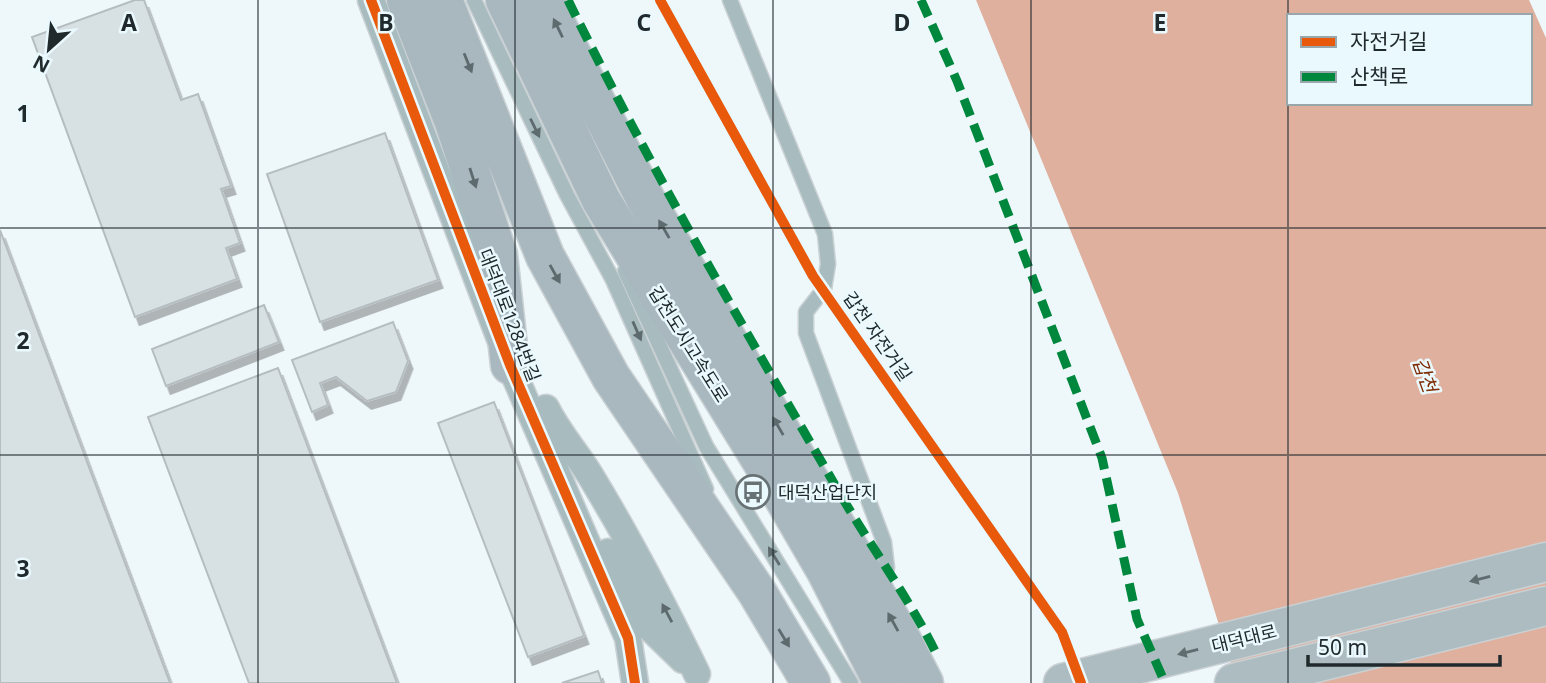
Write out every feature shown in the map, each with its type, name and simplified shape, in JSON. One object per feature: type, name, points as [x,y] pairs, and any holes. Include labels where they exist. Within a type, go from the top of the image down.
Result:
[{"type":"highway","points":[[405,0],[454,122],[498,255],[510,365]]},
{"type":"highway","points":[[443,0],[545,256],[611,377],[746,577],[811,683]]},
{"type":"highway","name":"갑천도시고속도로","points":[[505,0],[601,200],[826,571],[883,683]]},
{"type":"highway","points":[[544,0],[646,200],[895,627],[924,683]]},
{"type":"main road","name":"대덕대로","points":[[1063,683],[1546,562]]},
{"type":"main road","points":[[1234,683],[1546,606]]},
{"type":"street","name":"대덕대로1284번길","points":[[371,0],[510,365],[628,638],[635,683]]},
{"type":"street","points":[[510,365],[542,402],[561,438],[576,482],[608,551],[648,626],[702,678]]},
{"type":"lane","points":[[474,0],[567,195],[613,280],[746,577]]},
{"type":"lane","points":[[730,0],[825,234],[828,264],[824,289],[806,312],[806,334],[884,542],[887,568]]},
{"type":"lane","points":[[601,200],[626,274],[706,446],[851,683]]},
{"type":"water","name":"갑천","points":[[976,0],[1529,0],[1546,38],[1546,683],[1237,683],[1178,493]]},
{"type":"building","points":[[135,0],[144,0],[181,100],[198,94],[231,186],[221,189],[240,243],[226,248],[237,279],[135,317],[32,37]]},
{"type":"building","points":[[385,133],[438,280],[320,322],[267,174]]},
{"type":"building","points":[[0,230],[170,683],[0,683]]},
{"type":"building","points":[[264,305],[279,342],[166,386],[152,349]]},
{"type":"building","points":[[393,322],[408,361],[396,392],[367,401],[336,377],[320,383],[328,405],[312,412],[292,360]]},
{"type":"building","points":[[278,368],[397,683],[249,683],[148,417]]},
{"type":"building","points":[[494,402],[584,636],[528,657],[438,423]]},
{"type":"building","points":[[598,671],[602,683],[562,683]]},
{"type":"marked path","points":[[568,0],[697,245],[847,506],[936,653]]},
{"type":"marked path","points":[[921,0],[957,81],[1102,458],[1137,619],[1165,683]]},
{"type":"cycle path","points":[[371,0],[510,365],[628,638],[635,683]]},
{"type":"cycle path","name":"갑천 자전거길","points":[[660,0],[813,276],[1062,632],[1081,683]]},
{"type":"place","name":"대덕산업단지","points":[[753,492]]}]
